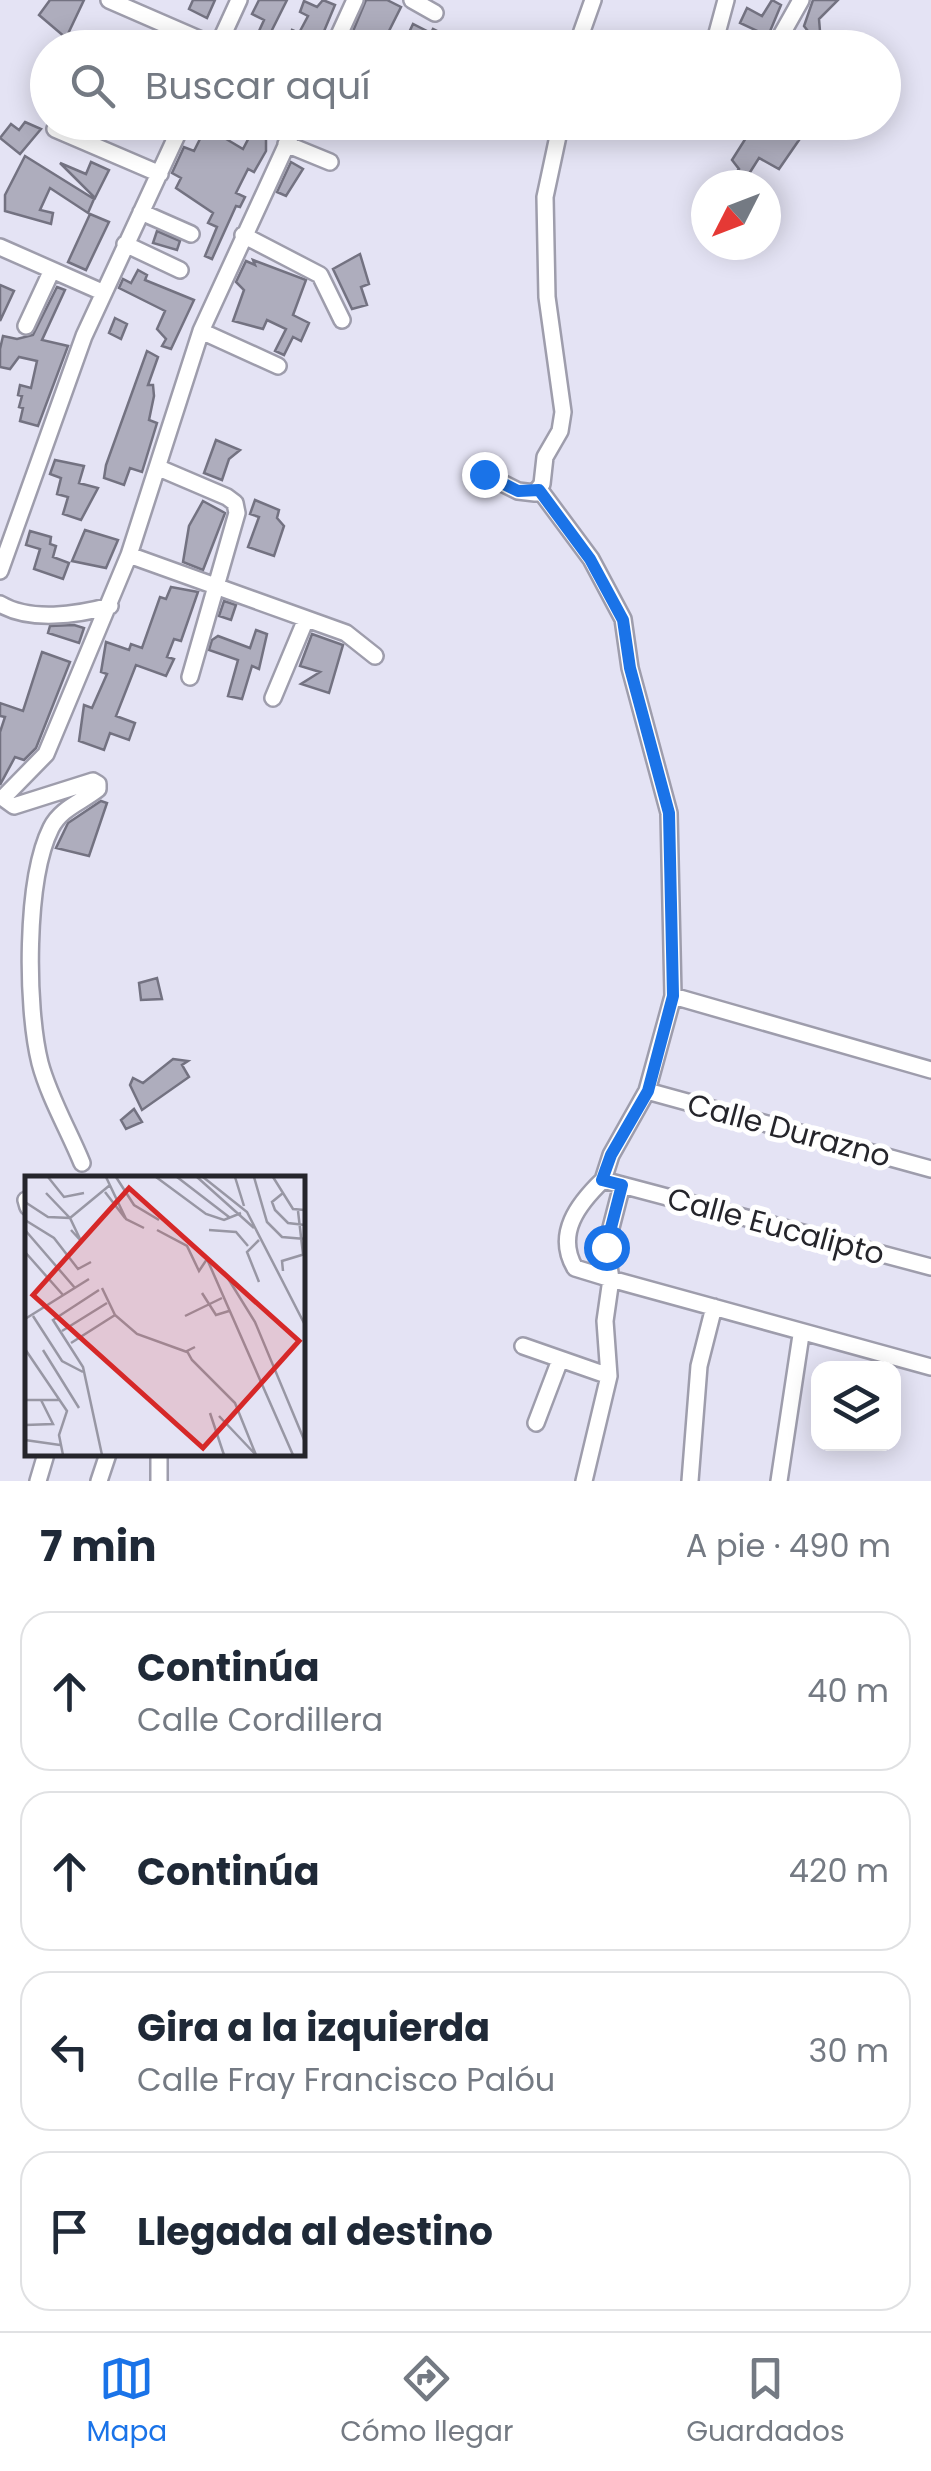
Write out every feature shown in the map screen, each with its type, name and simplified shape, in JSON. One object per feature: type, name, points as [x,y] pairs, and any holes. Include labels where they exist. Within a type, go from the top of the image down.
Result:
[{"type":"street","points":[[109,0],[178,30]]},
{"type":"street","points":[[225,30],[239,0]]},
{"type":"street","points":[[342,30],[356,0]]},
{"type":"street","points":[[412,0],[436,13]]},
{"type":"street","points":[[582,30],[593,0]]},
{"type":"street","points":[[718,30],[726,0]]},
{"type":"street","points":[[784,30],[802,0]]},
{"type":"street","points":[[81,140],[160,174]]},
{"type":"street","points":[[0,571],[102,292],[175,140]]},
{"type":"street","points":[[82,1162],[40,1063],[30,952],[33,886],[52,826],[70,806],[98,789],[98,784],[93,781],[8,805],[3,798],[6,790],[46,754],[129,555],[202,331],[288,140]]},
{"type":"street","points":[[556,140],[545,198],[546,298],[563,412],[560,431],[545,457],[539,490],[590,559],[623,620],[630,668],[669,813],[673,996],[648,1091],[611,1155],[602,1180],[569,1222],[566,1254],[575,1268],[801,1335],[931,1367]]},
{"type":"street","points":[[286,144],[330,162]]},
{"type":"street","points":[[141,212],[191,234]]},
{"type":"street","points":[[244,235],[320,274],[342,320]]},
{"type":"street","points":[[126,244],[180,270]]},
{"type":"street","points":[[0,247],[102,292]]},
{"type":"street","points":[[26,326],[52,270]]},
{"type":"street","points":[[202,331],[278,366]]},
{"type":"street","points":[[159,468],[235,503],[237,514],[190,677]]},
{"type":"street","points":[[484,474],[518,491],[539,490]]},
{"type":"street","points":[[129,555],[346,633],[374,656]]},
{"type":"street","points":[[0,604],[60,614],[110,606]]},
{"type":"street","points":[[273,698],[306,620]]},
{"type":"street","points":[[673,996],[931,1070]]},
{"type":"street","name":"Calle Durazno","points":[[648,1091],[931,1169]]},
{"type":"street","name":"Calle Eucalipto","points":[[602,1180],[931,1266]]},
{"type":"street","points":[[584,1481],[609,1376],[605,1320],[611,1279],[606,1247],[622,1185]]},
{"type":"street","points":[[690,1481],[699,1366],[714,1307]]},
{"type":"street","points":[[779,1481],[801,1335]]},
{"type":"street","points":[[523,1346],[609,1376]]},
{"type":"street","points":[[536,1424],[560,1360]]},
{"type":"street","points":[[38,1481],[45,1456]]},
{"type":"street","points":[[99,1481],[107,1456]]},
{"type":"street","points":[[159,1481],[160,1456]]},
{"type":"building","points":[[50,0],[84,0],[70,30],[57,30],[39,15]]},
{"type":"building","points":[[193,0],[215,0],[207,18],[189,9]]},
{"type":"building","points":[[259,0],[287,0],[272,30],[259,30],[264,20],[252,14]]},
{"type":"building","points":[[323,0],[335,5],[325,30],[301,30],[308,16],[300,12],[304,1],[317,7]]},
{"type":"building","points":[[366,0],[387,0],[401,7],[390,30],[354,30]]},
{"type":"building","points":[[772,0],[781,5],[771,30],[755,30],[740,23],[747,8],[762,16]]},
{"type":"building","points":[[813,0],[838,0],[819,19],[820,30],[807,30],[804,26]]},
{"type":"building","points":[[25,122],[30,124],[32,140],[20,154],[0,138],[11,124],[19,130]]},
{"type":"building","points":[[200,140],[228,140],[243,149],[248,140],[266,140],[266,151],[254,172],[248,169],[236,193],[245,197],[240,207],[236,206],[212,259],[205,256],[217,227],[208,223],[213,213],[176,188],[181,178],[172,173],[184,147],[194,151]]},
{"type":"building","points":[[745,140],[799,140],[779,169],[759,158],[751,170],[739,169],[732,160]]},
{"type":"building","points":[[25,156],[94,199],[88,213],[50,188],[40,210],[53,213],[51,224],[5,211],[5,195]]},
{"type":"building","points":[[91,162],[109,170],[95,198],[60,163],[86,174]]},
{"type":"building","points":[[291,162],[303,169],[286,196],[277,192]]},
{"type":"building","points":[[90,214],[109,222],[86,270],[68,262]]},
{"type":"building","points":[[157,231],[180,241],[177,250],[153,243]]},
{"type":"building","points":[[360,254],[369,284],[361,287],[367,305],[352,309],[333,269]]},
{"type":"building","points":[[253,260],[306,280],[293,315],[309,323],[301,341],[293,337],[284,355],[275,351],[286,329],[267,320],[263,329],[233,321],[244,290],[236,282],[246,261],[255,265]]},
{"type":"building","points":[[138,270],[147,275],[145,280],[194,300],[171,349],[162,346],[166,339],[157,329],[165,311],[119,288],[123,279],[131,283]]},
{"type":"building","points":[[0,285],[14,291],[0,321]]},
{"type":"building","points":[[57,287],[65,290],[42,340],[68,346],[38,426],[20,421],[23,408],[19,407],[22,396],[18,395],[20,385],[31,388],[37,361],[19,357],[10,369],[0,367],[0,349],[3,336],[17,339],[33,335]]},
{"type":"building","points":[[115,318],[127,324],[121,339],[109,333]]},
{"type":"building","points":[[147,351],[158,357],[148,385],[153,385],[154,396],[149,420],[157,423],[142,472],[130,468],[124,485],[104,478],[106,465]]},
{"type":"building","points":[[216,440],[240,450],[229,459],[222,480],[204,473]]},
{"type":"building","points":[[55,460],[84,466],[79,483],[98,488],[81,520],[63,514],[68,497],[57,494],[61,478],[50,474]]},
{"type":"building","points":[[255,500],[279,510],[277,518],[284,526],[274,556],[248,547],[259,517],[250,514]]},
{"type":"building","points":[[203,501],[225,513],[203,570],[183,562],[189,526]]},
{"type":"building","points":[[85,530],[118,540],[106,568],[72,561]]},
{"type":"building","points":[[30,531],[51,537],[50,544],[56,546],[53,557],[69,563],[63,579],[34,569],[40,549],[26,545]]},
{"type":"building","points":[[171,587],[198,592],[181,641],[174,639],[167,657],[174,659],[166,676],[136,665],[116,716],[135,723],[129,740],[110,733],[104,750],[79,741],[84,705],[92,708],[107,674],[101,672],[106,642],[129,650],[131,644],[142,648],[160,597],[166,599]]},
{"type":"building","points":[[224,601],[236,605],[231,620],[219,616]]},
{"type":"building","points":[[50,626],[84,628],[79,643],[48,633]]},
{"type":"building","points":[[256,630],[267,634],[259,669],[252,666],[242,699],[228,696],[238,660],[209,650],[212,640],[218,636],[250,648]]},
{"type":"building","points":[[312,634],[343,645],[329,693],[301,684],[320,672],[300,666]]},
{"type":"building","points":[[42,652],[70,662],[36,748],[24,760],[15,757],[0,785],[0,732],[5,717],[0,716],[0,703],[23,711]]},
{"type":"building","points":[[101,801],[107,803],[89,856],[56,848],[68,823]]},
{"type":"building","points":[[157,978],[162,999],[141,1000],[139,983]]},
{"type":"building","points":[[173,1059],[188,1061],[182,1065],[189,1077],[142,1110],[130,1085],[133,1078],[143,1083]]},
{"type":"building","points":[[134,1109],[142,1122],[126,1129],[121,1120]]},
{"type":"route","points":[[484,474],[518,491],[539,490],[590,559],[623,620],[630,668],[669,813],[673,996],[648,1091],[611,1155],[602,1180],[622,1185],[606,1247]]}]
